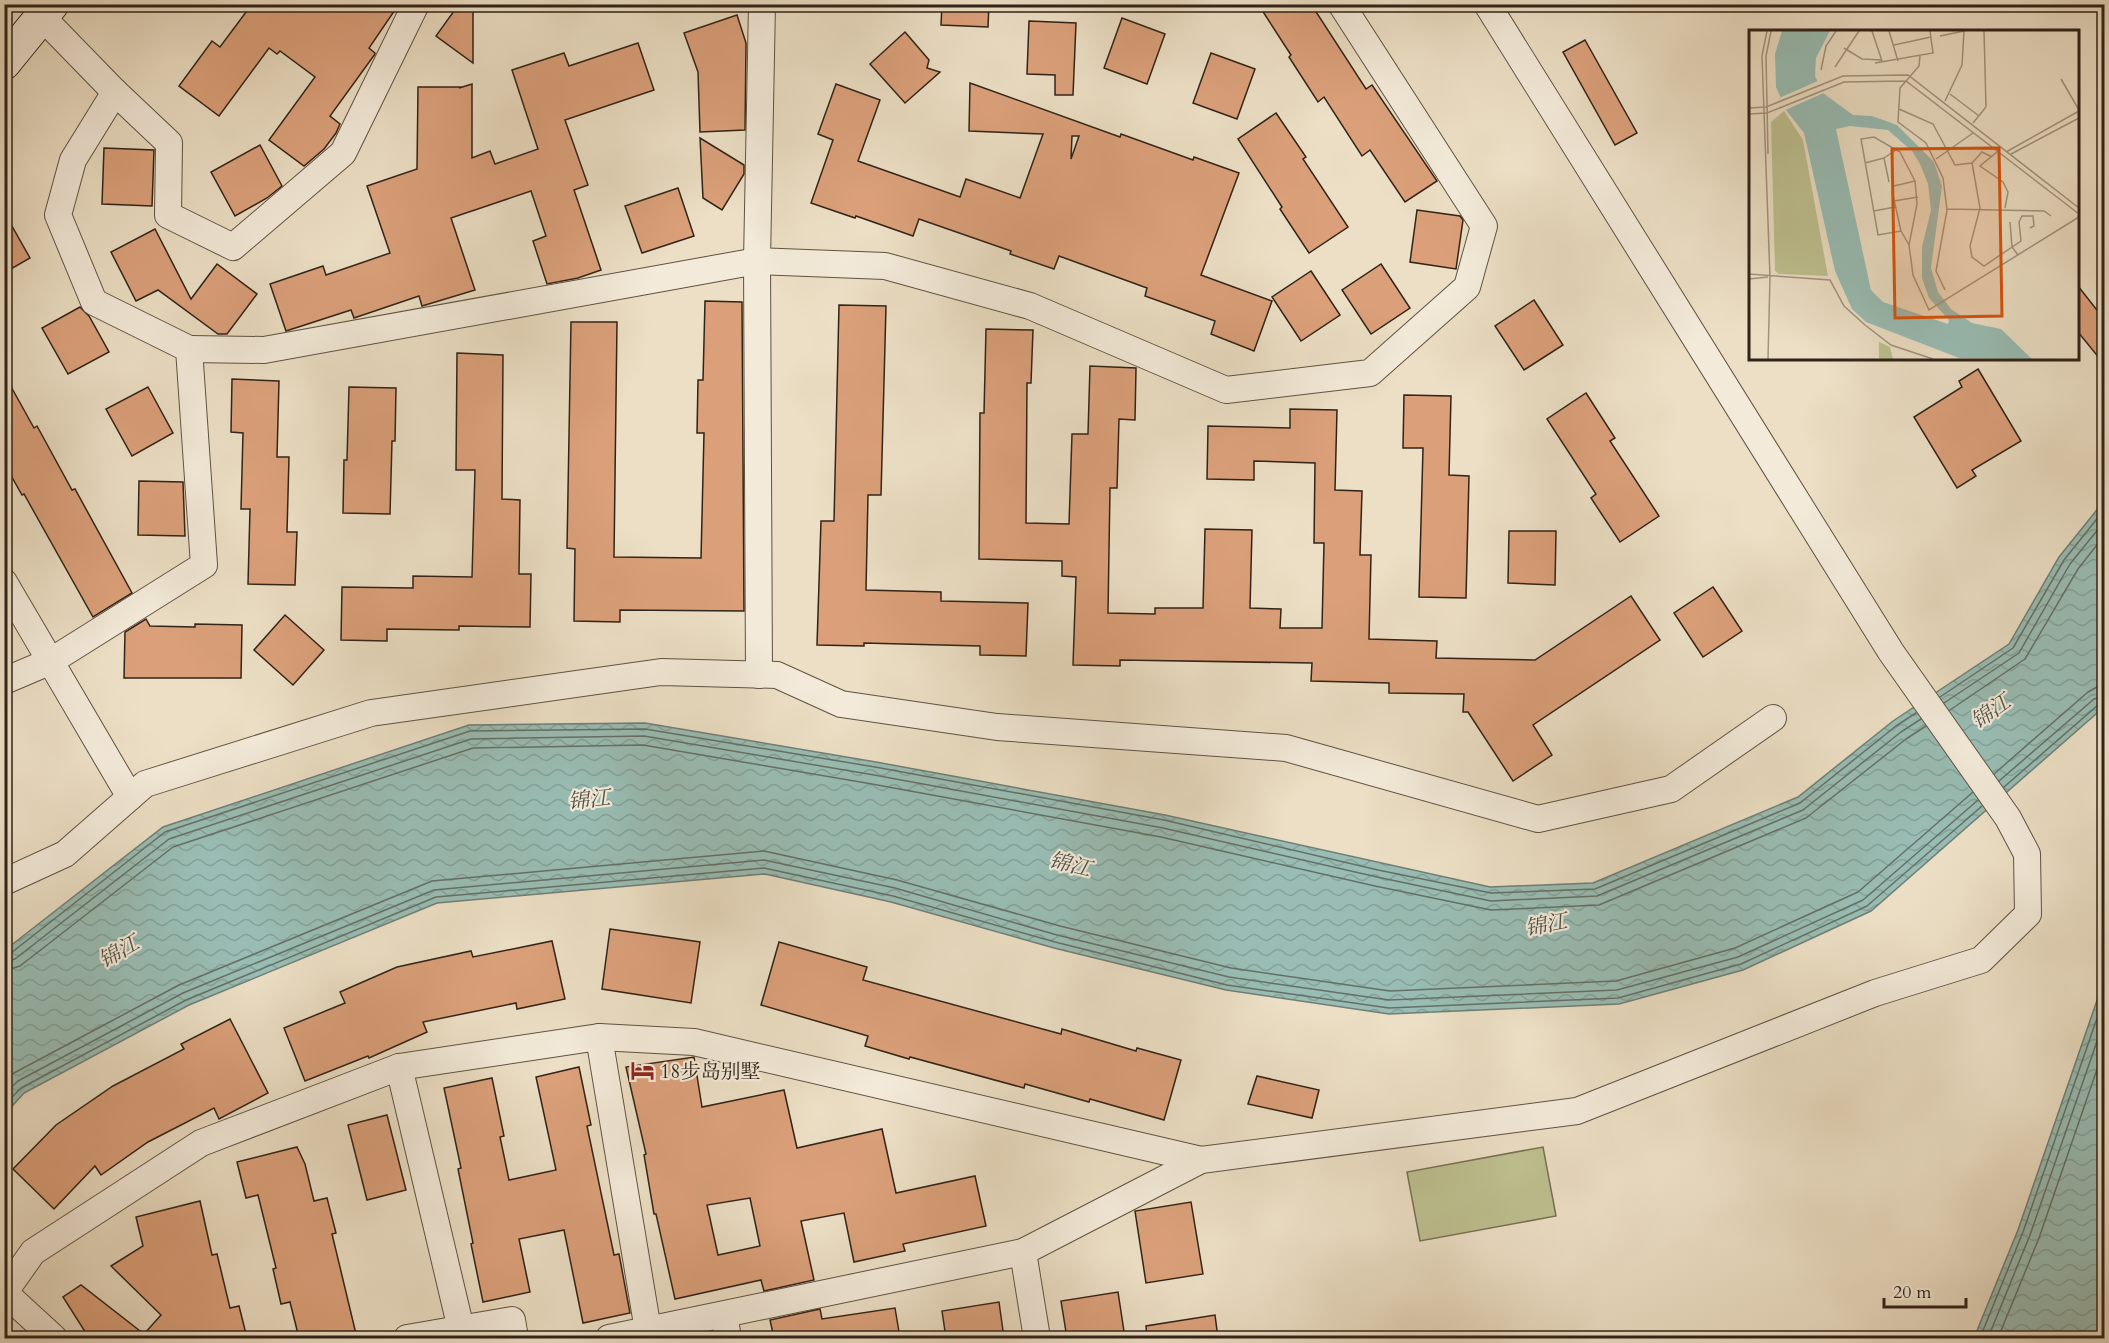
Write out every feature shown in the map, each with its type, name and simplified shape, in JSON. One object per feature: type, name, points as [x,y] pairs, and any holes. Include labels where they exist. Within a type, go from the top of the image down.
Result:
[{"type":"main road","points":[[4,63],[47,10]]},
{"type":"street","points":[[47,10],[115,92],[169,143],[168,214],[233,247],[343,153],[416,4]]},
{"type":"street","points":[[759,675],[758,261],[762,4]]},
{"type":"street","points":[[115,92],[73,160],[58,215],[94,302],[189,349],[264,350],[758,261],[885,266],[1030,306],[1226,390],[1370,373],[1467,287],[1484,226],[1341,4]]},
{"type":"street","points":[[609,1338],[648,1330],[726,1326],[1023,1252],[1201,1160],[1577,1111],[1875,993],[1981,960],[2028,914],[2026,854],[2008,818],[1891,652],[1487,4]]},
{"type":"street","points":[[4,681],[51,661],[204,565],[189,349]]},
{"type":"street","points":[[4,582],[130,797]]},
{"type":"street","points":[[4,882],[65,854],[145,784],[371,713],[661,672],[777,675],[841,704],[997,728],[1286,748],[1538,819],[1671,789],[1773,718]]},
{"type":"street","points":[[54,1338],[5,1293],[33,1252],[201,1143],[399,1067],[599,1037],[694,1042],[1201,1160]]},
{"type":"street","points":[[599,1037],[648,1330]]},
{"type":"street","points":[[399,1067],[461,1329]]},
{"type":"street","points":[[1023,1252],[1037,1338]]},
{"type":"street","points":[[407,1338],[512,1320],[515,1338]]},
{"type":"green space","points":[[1543,1147],[1556,1216],[1420,1241],[1407,1172]]},
{"type":"water","name":"锦江","points":[[2104,501],[2104,707],[1871,911],[1743,970],[1619,1004],[1389,1014],[1226,990],[1054,948],[891,902],[765,874],[437,903],[189,1005],[24,1093],[5,1114],[5,950],[163,827],[469,725],[645,723],[876,762],[1165,815],[1490,887],[1593,883],[1798,797],[1893,721],[2009,644],[2059,557]]},
{"type":"water","points":[[2104,980],[2104,1338],[1974,1338],[2018,1230]]},
{"type":"building","points":[[252,4],[399,4],[369,48],[375,54],[330,116],[340,124],[336,133],[324,149],[304,166],[269,140],[315,77],[280,51],[277,54],[269,48],[219,116],[179,86],[212,41],[220,47]]},
{"type":"building","points":[[459,4],[473,4],[473,63],[436,36]]},
{"type":"building","points":[[942,4],[989,4],[988,27],[941,25]]},
{"type":"building","points":[[1258,4],[1311,4],[1366,89],[1372,85],[1437,181],[1405,202],[1370,150],[1362,156],[1324,97],[1318,102]]},
{"type":"building","points":[[737,15],[746,43],[745,130],[700,132],[698,72],[684,33]]},
{"type":"building","points":[[1122,18],[1165,34],[1147,84],[1104,68]]},
{"type":"building","points":[[1029,21],[1076,23],[1073,95],[1055,95],[1055,75],[1027,74]]},
{"type":"building","points":[[905,32],[929,60],[927,68],[940,72],[905,103],[870,64]]},
{"type":"building","points":[[1585,40],[1637,133],[1615,145],[1563,52]]},
{"type":"building","points":[[638,43],[654,90],[565,120],[588,185],[574,190],[601,270],[578,278],[547,284],[533,241],[546,236],[531,191],[451,218],[475,290],[422,306],[419,296],[354,318],[351,310],[286,331],[270,284],[323,266],[326,275],[390,253],[367,186],[417,169],[418,87],[459,88],[472,84],[472,158],[490,151],[495,164],[538,149],[512,70],[564,53],[569,66]]},
{"type":"building","points":[[1211,53],[1255,69],[1237,119],[1193,103]]},
{"type":"building","points":[[970,83],[1120,137],[1121,134],[1193,160],[1194,157],[1239,173],[1201,275],[1272,301],[1254,351],[1211,334],[1215,321],[1145,296],[1147,288],[1059,256],[1054,269],[1010,254],[1011,251],[919,219],[913,236],[811,203],[833,140],[818,134],[836,84],[880,100],[858,161],[960,197],[966,179],[1020,198],[1043,134],[969,131]],"holes":[[[1072,136],[1079,136],[1071,159]]]},
{"type":"building","points":[[1276,113],[1306,157],[1303,159],[1348,227],[1309,253],[1238,139]]},
{"type":"building","points":[[700,138],[744,165],[744,174],[722,210],[703,198]]},
{"type":"building","points":[[260,145],[282,186],[267,198],[235,216],[211,172]]},
{"type":"building","points":[[104,148],[154,150],[152,206],[102,204]]},
{"type":"building","points":[[678,188],[694,236],[642,253],[625,206]]},
{"type":"building","points":[[1417,210],[1460,216],[1463,220],[1456,269],[1410,262]]},
{"type":"building","points":[[4,212],[30,258],[4,273]]},
{"type":"building","points":[[155,229],[191,299],[217,264],[257,294],[227,334],[218,334],[158,290],[136,301],[111,252]]},
{"type":"building","points":[[1381,264],[1410,308],[1371,334],[1342,290]]},
{"type":"building","points":[[1311,271],[1340,315],[1301,341],[1272,297]]},
{"type":"building","points":[[2079,287],[2104,319],[2104,364],[2079,333]]},
{"type":"building","points":[[1534,300],[1563,345],[1524,370],[1495,326]]},
{"type":"building","points":[[705,301],[742,302],[744,611],[620,610],[620,622],[574,621],[575,549],[567,548],[571,322],[617,322],[614,557],[701,558],[704,433],[697,433],[698,380],[703,380]]},
{"type":"building","points":[[839,305],[886,306],[881,495],[868,495],[866,590],[941,592],[941,601],[1028,603],[1026,656],[980,655],[980,646],[864,643],[864,646],[817,645],[821,521],[834,521]]},
{"type":"building","points":[[80,307],[89,316],[109,352],[68,374],[42,328]]},
{"type":"building","points":[[986,329],[1033,330],[1031,383],[1027,383],[1026,523],[1069,524],[1072,434],[1088,434],[1090,366],[1136,368],[1135,420],[1119,419],[1117,488],[1110,488],[1108,613],[1155,614],[1155,608],[1203,608],[1205,529],[1252,530],[1250,608],[1281,609],[1280,628],[1322,628],[1324,543],[1314,543],[1315,463],[1254,461],[1254,480],[1207,479],[1208,426],[1290,428],[1290,409],[1337,410],[1335,490],[1362,491],[1360,555],[1371,555],[1369,639],[1437,641],[1436,658],[1535,660],[1631,596],[1660,640],[1533,725],[1552,755],[1513,781],[1468,712],[1463,712],[1464,694],[1389,693],[1389,683],[1311,681],[1312,663],[1120,660],[1120,666],[1073,665],[1076,577],[1062,576],[1062,561],[979,559],[980,413],[984,413]]},
{"type":"building","points":[[457,353],[503,355],[502,499],[520,500],[519,574],[531,574],[530,627],[459,626],[459,630],[387,629],[387,641],[341,640],[342,587],[413,588],[413,576],[472,577],[475,470],[456,470]]},
{"type":"building","points":[[1978,369],[2021,441],[1972,470],[1976,476],[1957,488],[1914,417],[1962,387],[1959,381]]},
{"type":"building","points":[[4,374],[34,428],[37,426],[72,490],[75,489],[132,593],[93,617],[24,494],[22,495],[4,463]]},
{"type":"building","points":[[232,379],[279,381],[277,457],[289,457],[287,532],[297,532],[295,585],[248,584],[250,509],[241,509],[243,433],[231,432]]},
{"type":"building","points":[[148,387],[173,433],[132,456],[106,409]]},
{"type":"building","points":[[349,387],[396,388],[390,514],[343,513]]},
{"type":"building","points":[[1586,393],[1615,438],[1610,441],[1659,516],[1620,542],[1591,498],[1596,494],[1547,419]]},
{"type":"building","points":[[1404,395],[1451,396],[1449,475],[1469,476],[1466,598],[1419,597],[1423,448],[1403,448]]},
{"type":"building","points":[[139,481],[183,482],[185,536],[138,535]]},
{"type":"building","points":[[1509,531],[1556,531],[1555,585],[1508,583]]},
{"type":"building","points":[[1713,587],[1742,631],[1703,657],[1674,613]]},
{"type":"building","points":[[285,615],[324,650],[293,685],[254,650]]},
{"type":"building","points":[[146,619],[150,626],[242,625],[241,678],[124,678],[125,632]]},
{"type":"building","points":[[610,929],[700,942],[691,1003],[602,989]]},
{"type":"building","points":[[552,941],[565,999],[517,1009],[516,1003],[423,1022],[427,1032],[369,1058],[368,1056],[305,1081],[284,1028],[345,1003],[340,992],[397,967],[471,951],[473,957]]},
{"type":"building","points":[[779,942],[867,967],[863,980],[1061,1034],[1062,1029],[1136,1051],[1137,1048],[1181,1060],[1164,1120],[1090,1099],[1089,1102],[1025,1084],[1024,1088],[910,1057],[909,1059],[865,1046],[868,1036],[761,1005]]},
{"type":"building","points":[[230,1019],[268,1093],[219,1119],[214,1108],[148,1142],[101,1175],[95,1166],[54,1209],[13,1169],[56,1125],[113,1086],[184,1049],[181,1044]]},
{"type":"building","points":[[694,1057],[702,1107],[784,1090],[797,1148],[882,1129],[896,1193],[975,1176],[986,1226],[903,1244],[905,1251],[854,1262],[844,1213],[801,1221],[814,1280],[764,1291],[761,1280],[675,1299],[656,1214],[654,1214],[644,1155],[646,1154],[626,1067]],"holes":[[[750,1198],[760,1246],[718,1255],[707,1205]]]},
{"type":"building","points":[[579,1067],[591,1125],[587,1126],[614,1255],[619,1254],[630,1313],[583,1323],[564,1230],[519,1239],[530,1292],[483,1302],[458,1169],[461,1168],[444,1088],[492,1078],[504,1136],[500,1137],[509,1180],[556,1170],[536,1077]]},
{"type":"building","points":[[1257,1076],[1319,1090],[1312,1118],[1248,1104]]},
{"type":"building","points":[[387,1115],[406,1190],[367,1200],[348,1125]]},
{"type":"building","points":[[297,1147],[305,1164],[314,1201],[327,1198],[336,1233],[332,1234],[357,1338],[299,1338],[290,1302],[281,1304],[273,1269],[276,1268],[258,1195],[246,1198],[237,1162]]},
{"type":"building","points":[[200,1201],[212,1255],[217,1254],[230,1308],[239,1306],[247,1338],[89,1338],[63,1297],[81,1285],[144,1334],[161,1315],[111,1266],[143,1246],[136,1217]]},
{"type":"building","points":[[1191,1202],[1203,1274],[1146,1283],[1135,1211]]},
{"type":"building","points":[[1118,1292],[1125,1338],[1067,1338],[1061,1301]]},
{"type":"building","points":[[999,1302],[1004,1338],[946,1338],[942,1311]]},
{"type":"building","points":[[895,1308],[900,1338],[774,1338],[770,1320],[820,1309],[822,1319]]},
{"type":"building","points":[[1215,1315],[1218,1338],[1147,1338],[1146,1326]]},
{"type":"place","name":"18步岛别墅","points":[[642,1071]]}]
